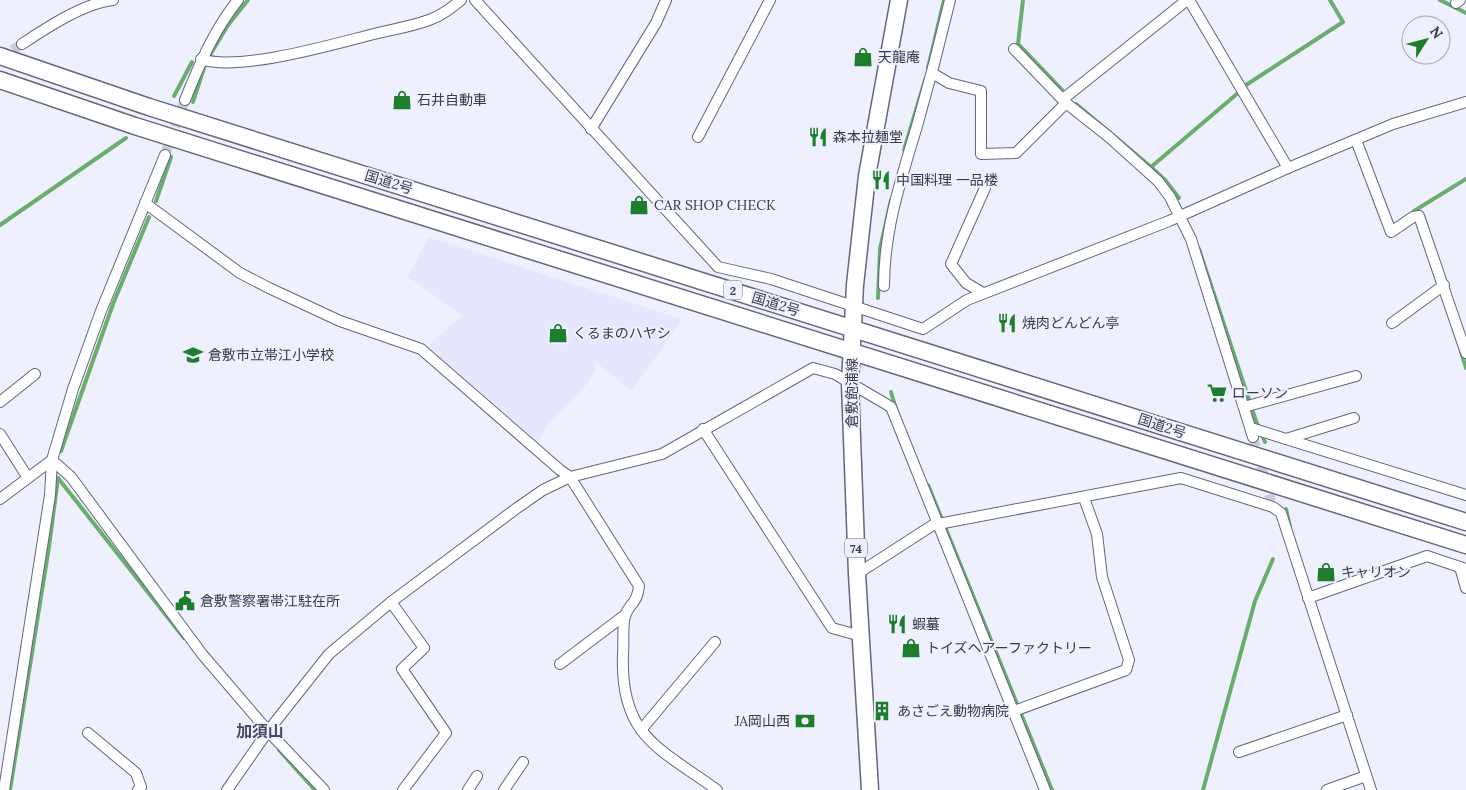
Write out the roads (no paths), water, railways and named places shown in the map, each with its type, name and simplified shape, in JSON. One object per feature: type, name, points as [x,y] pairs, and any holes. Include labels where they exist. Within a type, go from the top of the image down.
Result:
[{"type":"main road","name":"倉敷飽浦線","points":[[870,790],[850,383],[854,306],[867,176],[899,0]]},
{"type":"main road","name":"国道2号","points":[[0,56],[149,107],[1466,522]]},
{"type":"main road","name":"国道2号","points":[[0,80],[135,126],[1466,545]]},
{"type":"street","points":[[22,44],[42,31],[100,1],[112,0]]},
{"type":"street","points":[[185,100],[201,60],[228,12],[238,0]]},
{"type":"street","points":[[201,60],[210,63],[263,60],[313,50],[430,20],[450,10],[461,0]]},
{"type":"street","points":[[475,0],[718,267],[771,279],[922,329],[950,309],[982,293],[1181,216],[1288,168],[1394,124],[1466,102]]},
{"type":"street","points":[[591,129],[656,23],[666,0]]},
{"type":"street","points":[[698,137],[770,0]]},
{"type":"street","points":[[884,286],[886,238],[894,202],[932,73],[950,0]]},
{"type":"street","points":[[932,73],[949,83],[981,91],[981,154],[1016,153],[1065,101],[1188,0],[1288,168]]},
{"type":"street","points":[[1014,49],[1065,101],[1158,181],[1181,216],[1191,239],[1257,432],[1286,439],[1466,495]]},
{"type":"street","points":[[1356,140],[1391,232],[1415,216],[1419,216],[1441,287],[1466,353]]},
{"type":"street","points":[[4,790],[50,495],[52,460],[79,372],[165,155]]},
{"type":"street","points":[[982,293],[966,283],[951,264],[985,188]]},
{"type":"street","points":[[145,203],[240,273],[340,321],[422,349],[570,477],[639,586],[638,599],[625,615],[560,664]]},
{"type":"street","points":[[1392,323],[1441,287]]},
{"type":"street","points":[[227,790],[268,731],[329,654],[391,602],[543,490],[570,477],[662,454],[812,368],[835,374],[890,407],[943,524],[1017,709],[1045,790]]},
{"type":"street","points":[[0,402],[35,374]]},
{"type":"street","points":[[1249,406],[1356,376]]},
{"type":"street","points":[[1286,439],[1354,418]]},
{"type":"street","points":[[703,429],[832,628],[862,636]]},
{"type":"street","points":[[0,434],[28,478]]},
{"type":"street","points":[[0,499],[52,460]]},
{"type":"street","points":[[52,460],[71,477],[202,654],[268,731],[324,790]]},
{"type":"street","points":[[858,574],[928,527],[1182,478],[1272,504],[1281,513],[1371,790]]},
{"type":"street","points":[[1017,709],[1126,670],[1128,665],[1129,660],[1102,578],[1097,534],[1084,498]]},
{"type":"street","points":[[1308,598],[1426,556],[1463,568],[1466,588]]},
{"type":"street","points":[[391,602],[424,648],[402,670],[446,733],[403,790]]},
{"type":"street","points":[[625,615],[623,674],[627,705],[641,730],[672,759],[717,790]]},
{"type":"street","points":[[641,730],[716,642]]},
{"type":"street","points":[[1239,752],[1347,715]]},
{"type":"street","points":[[88,733],[136,773],[141,786],[138,790]]},
{"type":"street","points":[[504,790],[523,762]]},
{"type":"street","points":[[468,790],[477,776]]},
{"type":"street","points":[[1327,790],[1366,776]]},
{"type":"waterway","points":[[210,55],[228,25],[248,0]]},
{"type":"waterway","points":[[928,68],[944,0]]},
{"type":"waterway","points":[[1023,0],[1018,44],[1062,90]]},
{"type":"waterway","points":[[1246,85],[1343,22],[1330,0]]},
{"type":"waterway","points":[[1440,0],[1466,13]]},
{"type":"waterway","points":[[174,96],[192,62]]},
{"type":"waterway","points":[[193,102],[204,68]]},
{"type":"waterway","points":[[904,150],[925,80]]},
{"type":"waterway","points":[[1076,104],[1151,167],[1238,93]]},
{"type":"waterway","points":[[0,225],[126,138]]},
{"type":"waterway","points":[[156,201],[171,157]]},
{"type":"waterway","points":[[1151,167],[1165,180],[1179,198]]},
{"type":"waterway","points":[[1415,215],[1414,211],[1466,179]]},
{"type":"waterway","points":[[878,298],[880,249],[891,200]]},
{"type":"waterway","points":[[61,451],[113,304],[149,217]]},
{"type":"waterway","points":[[1199,249],[1256,421],[1265,442]]},
{"type":"waterway","points":[[1461,352],[1466,368]]},
{"type":"waterway","points":[[891,392],[896,409]]},
{"type":"waterway","points":[[58,478],[184,638]]},
{"type":"waterway","points":[[10,790],[49,547],[58,478]]},
{"type":"waterway","points":[[928,485],[1052,790]]},
{"type":"waterway","points":[[1286,509],[1290,527]]},
{"type":"waterway","points":[[1203,790],[1255,601],[1273,559]]},
{"type":"waterway","points":[[279,750],[315,790]]},
{"type":"tunnel","points":[[0,58],[22,44]]},
{"type":"tunnel","points":[[165,155],[185,100]]},
{"type":"tunnel","points":[[1253,437],[1271,501]]},
{"type":"place","name":"天龍庵","points":[[863,57]]},
{"type":"place","name":"石井自動車","points":[[402,100]]},
{"type":"place","name":"森本拉麺堂","points":[[818,137]]},
{"type":"place","name":"中国料理 一品楼","points":[[881,180]]},
{"type":"place","name":"CAR SHOP CHECK","points":[[639,205]]},
{"type":"place","name":"焼肉どんどん亭","points":[[1007,323]]},
{"type":"place","name":"くるまのハヤシ","points":[[558,333]]},
{"type":"place","name":"倉敷市立帯江小学校","points":[[193,355]]},
{"type":"place","name":"ローソン","points":[[1217,393]]},
{"type":"place","name":"キャリオン","points":[[1326,572]]},
{"type":"place","name":"倉敷警察署帯江駐在所","points":[[185,601]]},
{"type":"place","name":"蝦蟇","points":[[897,624]]},
{"type":"place","name":"トイズヘアーファクトリー","points":[[911,648]]},
{"type":"place","name":"あさごえ動物病院","points":[[882,711]]},
{"type":"place","name":"JA岡山西","points":[[805,721]]},
{"type":"district","name":"加須山","points":[[260,731]]}]
